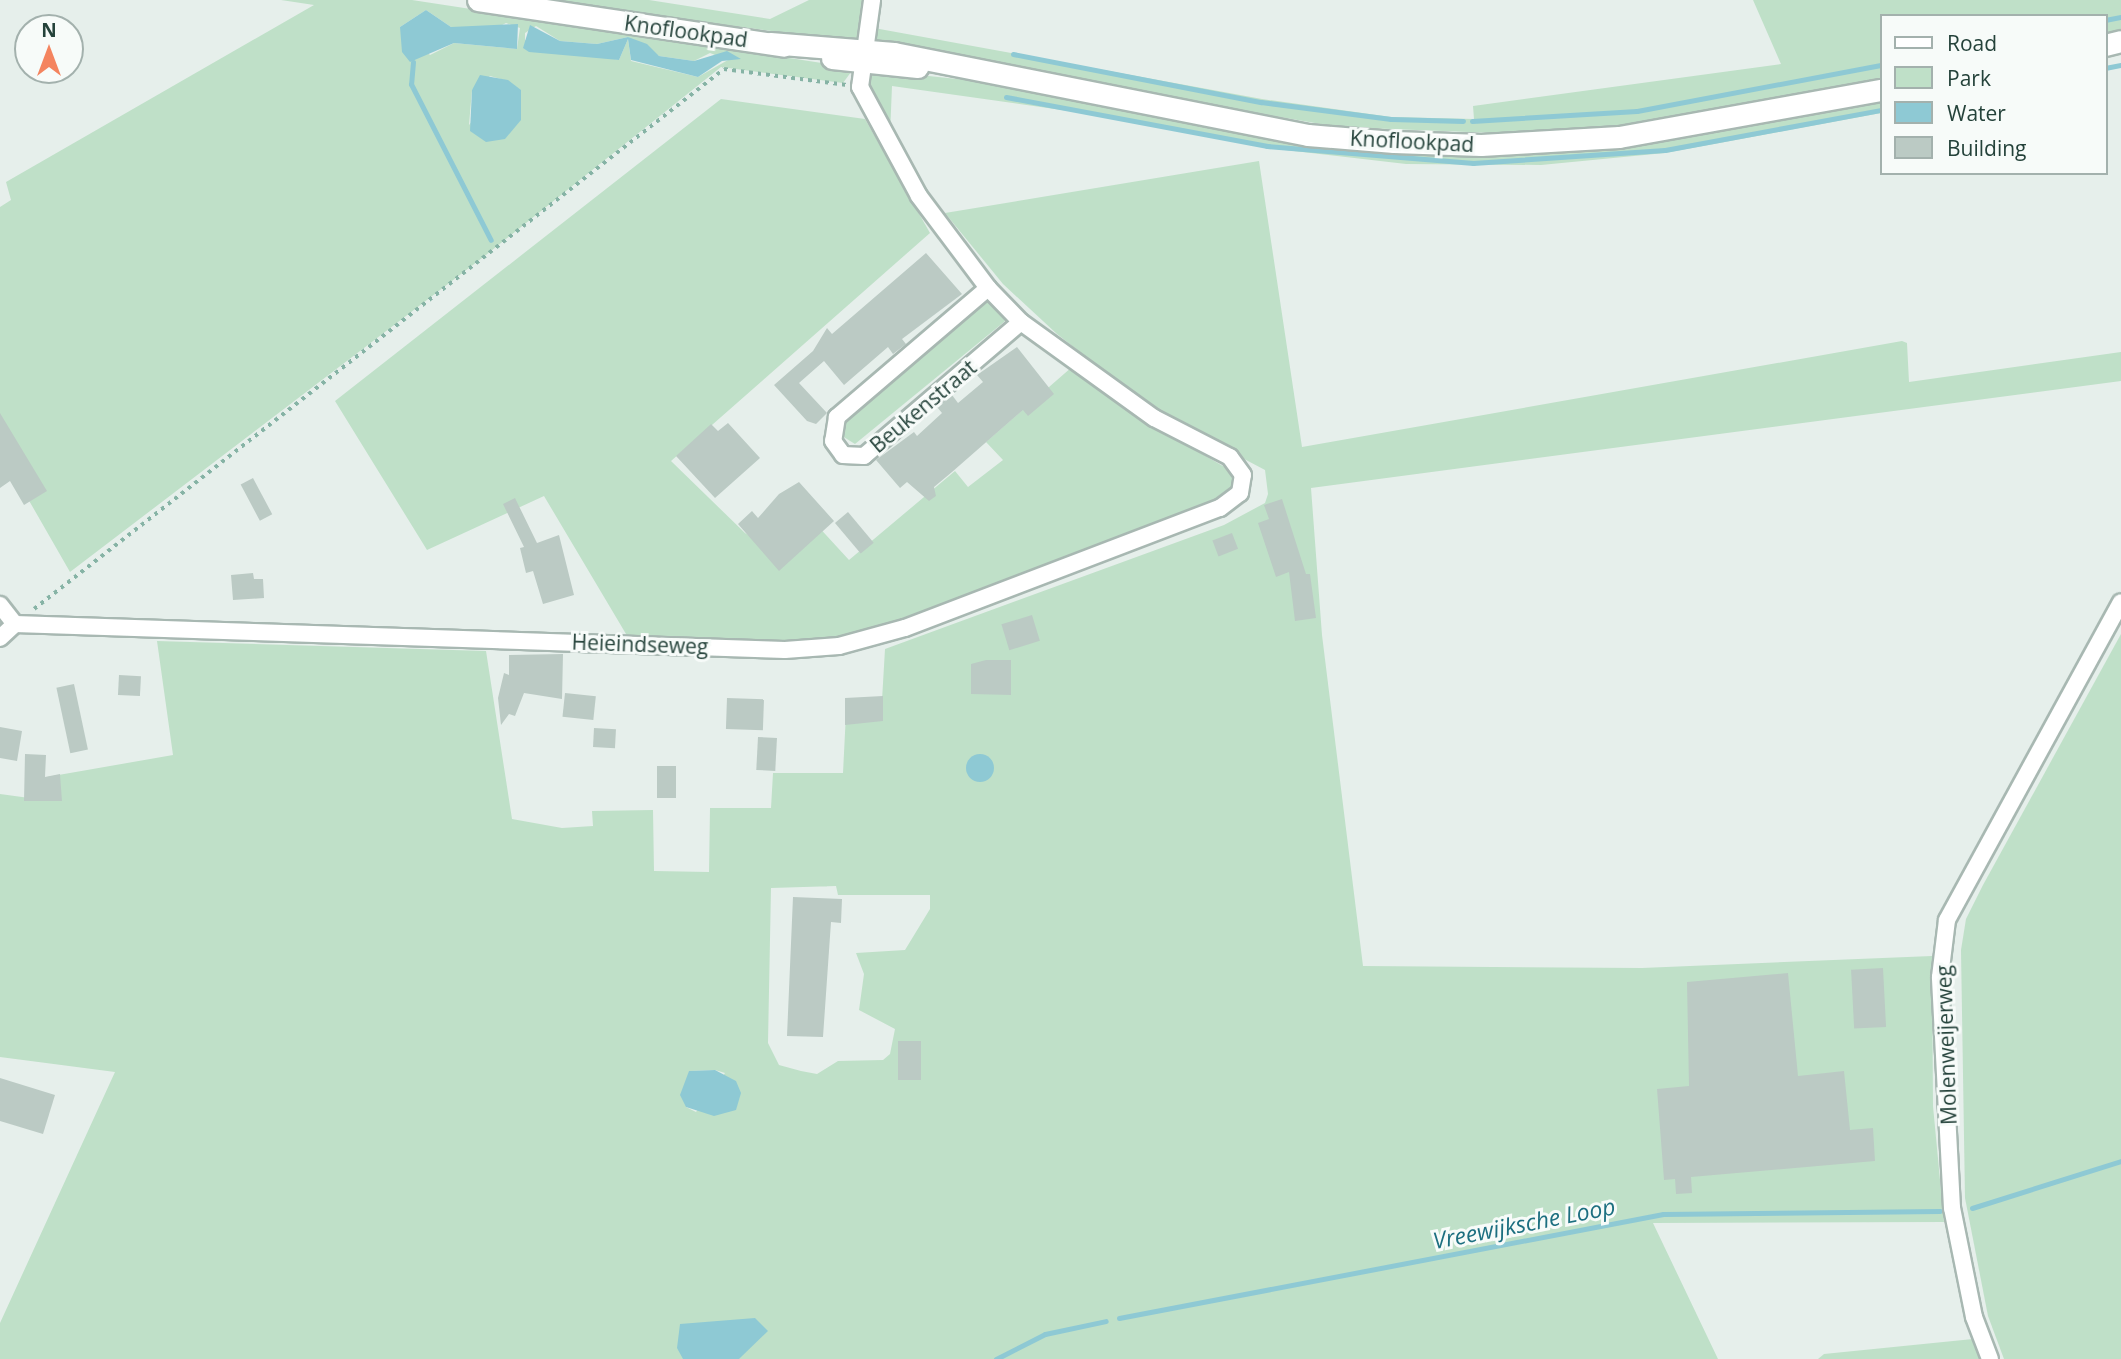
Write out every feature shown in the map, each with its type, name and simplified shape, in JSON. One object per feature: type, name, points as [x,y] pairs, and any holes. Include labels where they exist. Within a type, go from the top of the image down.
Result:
[{"type":"main road","name":"Knoflookpad","points":[[478,0],[945,67],[1308,135],[1481,145],[1619,137],[1880,90]]},
{"type":"street","points":[[872,0],[860,87],[900,166],[988,288],[1021,322]]},
{"type":"street","name":"Beukenstraat","points":[[988,288],[837,417],[834,441],[843,455],[864,456],[1021,322]]},
{"type":"street","name":"Heieindseweg","points":[[15,624],[785,650],[839,646],[905,628],[1220,508],[1240,493],[1244,475],[1230,457],[1154,418],[1021,322]]},
{"type":"street","name":"Molenweijerweg","points":[[1990,1359],[1974,1317],[1952,1208],[1940,977],[1947,920],[2121,602]]},
{"type":"street","points":[[0,605],[15,624],[0,638]]},
{"type":"path","points":[[15,624],[724,69],[860,87]]},
{"type":"green space","points":[[281,0],[412,0],[854,68],[843,83],[721,67],[486,255],[70,572],[0,450],[0,207],[11,200],[6,182],[314,5]],"holes":[[[426,10],[451,27],[494,29],[506,23],[520,28],[517,49],[454,43],[430,55],[400,27]],[[536,26],[560,41],[597,44],[628,37],[659,56],[694,61],[710,53],[728,60],[698,77],[631,61],[628,39],[619,60],[525,40],[525,33]],[[490,76],[508,81],[469,125],[472,90]]]},
{"type":"green space","points":[[541,0],[649,0],[770,19],[809,0],[867,0],[860,43]]},
{"type":"green space","points":[[1753,0],[2121,0],[2121,31],[2107,34],[2107,14],[1880,14],[1880,79],[1639,124],[1521,134],[1338,127],[872,46],[874,28],[1262,99],[1391,117],[1474,119],[1473,106],[1781,64]]},
{"type":"green space","points":[[871,70],[967,80],[1291,139],[1613,145],[1880,99],[1880,113],[1665,153],[1541,165],[1406,164],[1267,148],[1104,116],[892,86],[890,135],[869,93]]},
{"type":"green space","points":[[721,99],[865,119],[930,233],[671,461],[745,533],[761,543],[815,523],[849,560],[955,471],[968,487],[1003,460],[986,442],[1072,367],[1147,422],[1228,469],[1236,487],[1230,495],[838,644],[629,639],[544,496],[427,550],[335,401]]},
{"type":"green space","points":[[1259,161],[1302,447],[1902,341],[1907,343],[1909,382],[2121,352],[2121,381],[1311,488],[1322,635],[1363,966],[1642,968],[1932,956],[1933,1106],[1944,1222],[1653,1223],[1718,1359],[0,1359],[0,1323],[115,1072],[0,1057],[0,794],[44,800],[47,777],[173,755],[157,641],[486,651],[512,819],[562,828],[593,826],[592,811],[653,810],[654,871],[709,872],[710,808],[771,808],[773,773],[843,773],[846,713],[881,717],[885,649],[1224,525],[1265,503],[1268,494],[1265,470],[1159,414],[1057,334],[1003,284],[945,213]],"holes":[[[836,886],[838,895],[930,895],[930,909],[905,950],[856,953],[864,974],[859,1010],[895,1029],[890,1054],[883,1060],[838,1061],[817,1074],[779,1065],[768,1043],[771,888]],[[715,1070],[725,1073],[696,1112],[686,1107],[689,1071]]]},
{"type":"green space","points":[[990,296],[1010,314],[1004,322],[855,444],[834,431],[837,422]]},
{"type":"green space","points":[[2121,634],[2121,1359],[2004,1359],[1988,1316],[1965,1198],[1961,950],[1966,919]]},
{"type":"green space","points":[[1973,1339],[1982,1359],[1818,1359],[1824,1354]]},
{"type":"water","points":[[426,10],[451,27],[518,24],[517,49],[454,43],[410,62],[402,52],[400,27]]},
{"type":"water","points":[[530,25],[560,41],[597,44],[628,37],[647,44],[659,56],[694,61],[727,51],[741,59],[722,61],[698,77],[631,60],[628,39],[619,60],[529,52],[523,48]]},
{"type":"water","points":[[480,75],[508,80],[521,90],[521,120],[505,139],[486,142],[470,131],[472,90]]},
{"type":"water","points":[[980,754],[990,758],[994,768],[990,778],[980,782],[970,778],[966,768],[970,758]]},
{"type":"water","points":[[715,1070],[736,1081],[741,1093],[736,1110],[714,1116],[686,1107],[680,1095],[689,1071]]},
{"type":"water","points":[[755,1318],[768,1331],[739,1359],[683,1359],[677,1348],[680,1324]]},
{"type":"building","points":[[926,253],[962,294],[902,339],[906,344],[893,354],[888,347],[844,385],[824,361],[799,383],[827,413],[816,424],[807,421],[774,385],[813,351],[827,328],[832,334]]},
{"type":"building","points":[[1017,347],[1054,394],[1028,416],[1023,410],[934,487],[936,496],[929,501],[907,482],[900,488],[876,460],[914,432],[917,436],[942,413],[937,407],[952,395],[958,403],[983,382],[977,375]]},
{"type":"building","points":[[0,413],[47,491],[24,505],[10,481],[0,488]]},
{"type":"building","points":[[728,423],[760,458],[715,498],[676,456],[711,424],[718,431]]},
{"type":"building","points":[[253,478],[272,514],[260,521],[241,485]]},
{"type":"building","points":[[799,482],[834,521],[779,571],[738,524],[752,511],[758,518],[779,494]]},
{"type":"building","points":[[515,498],[537,543],[559,535],[574,595],[543,604],[533,571],[526,573],[520,548],[524,547],[503,504]]},
{"type":"building","points":[[1282,499],[1306,574],[1310,574],[1316,618],[1295,621],[1289,572],[1276,577],[1258,523],[1269,519],[1264,505]]},
{"type":"building","points":[[848,512],[874,543],[861,554],[835,523]]},
{"type":"building","points":[[1232,533],[1238,549],[1218,556],[1212,541]]},
{"type":"building","points":[[253,573],[254,579],[263,579],[264,598],[233,600],[231,575]]},
{"type":"building","points":[[1032,615],[1040,641],[1009,650],[1001,624]]},
{"type":"building","points":[[563,654],[562,699],[524,693],[515,716],[509,714],[501,725],[498,698],[504,673],[509,675],[509,655]]},
{"type":"building","points":[[986,660],[1011,660],[1011,695],[971,694],[971,664]]},
{"type":"building","points":[[119,675],[141,676],[140,696],[118,695]]},
{"type":"building","points":[[74,684],[88,750],[70,753],[56,688]]},
{"type":"building","points":[[565,693],[596,696],[593,720],[562,717]]},
{"type":"building","points":[[883,696],[883,721],[845,725],[845,698]]},
{"type":"building","points":[[727,698],[764,699],[763,730],[726,729]]},
{"type":"building","points":[[0,727],[22,731],[17,761],[0,758]]},
{"type":"building","points":[[594,728],[616,729],[615,748],[593,747]]},
{"type":"building","points":[[758,737],[777,738],[775,771],[756,770]]},
{"type":"building","points":[[25,754],[46,755],[45,777],[60,774],[62,801],[24,801]]},
{"type":"building","points":[[657,766],[676,766],[676,798],[657,798]]},
{"type":"building","points":[[793,897],[842,899],[841,923],[831,922],[823,1037],[787,1036]]},
{"type":"building","points":[[1883,968],[1886,1027],[1854,1029],[1851,970]]},
{"type":"building","points":[[1788,973],[1798,1076],[1844,1071],[1850,1130],[1873,1128],[1875,1161],[1691,1177],[1692,1193],[1676,1194],[1675,1179],[1664,1180],[1657,1089],[1689,1086],[1687,982]]},
{"type":"building","points":[[898,1041],[921,1041],[921,1080],[898,1080]]},
{"type":"building","points":[[0,1078],[55,1095],[43,1134],[0,1121]]},
{"type":"waterway","points":[[2107,20],[2121,17]]},
{"type":"waterway","points":[[1013,54],[1261,102],[1391,119],[1463,121]]},
{"type":"waterway","points":[[413,62],[411,84],[491,240]]},
{"type":"waterway","points":[[1472,121],[1637,111],[1880,65]]},
{"type":"waterway","points":[[2107,68],[2121,65]]},
{"type":"waterway","points":[[1006,97],[1267,146],[1473,163],[1665,150],[1880,110]]},
{"type":"waterway","name":"Vreewijksche Loop","points":[[1972,1208],[2121,1161]]},
{"type":"waterway","name":"Vreewijksche Loop","points":[[1119,1318],[1663,1214],[1940,1211]]},
{"type":"waterway","name":"Vreewijksche Loop","points":[[996,1359],[1045,1334],[1106,1321]]}]
